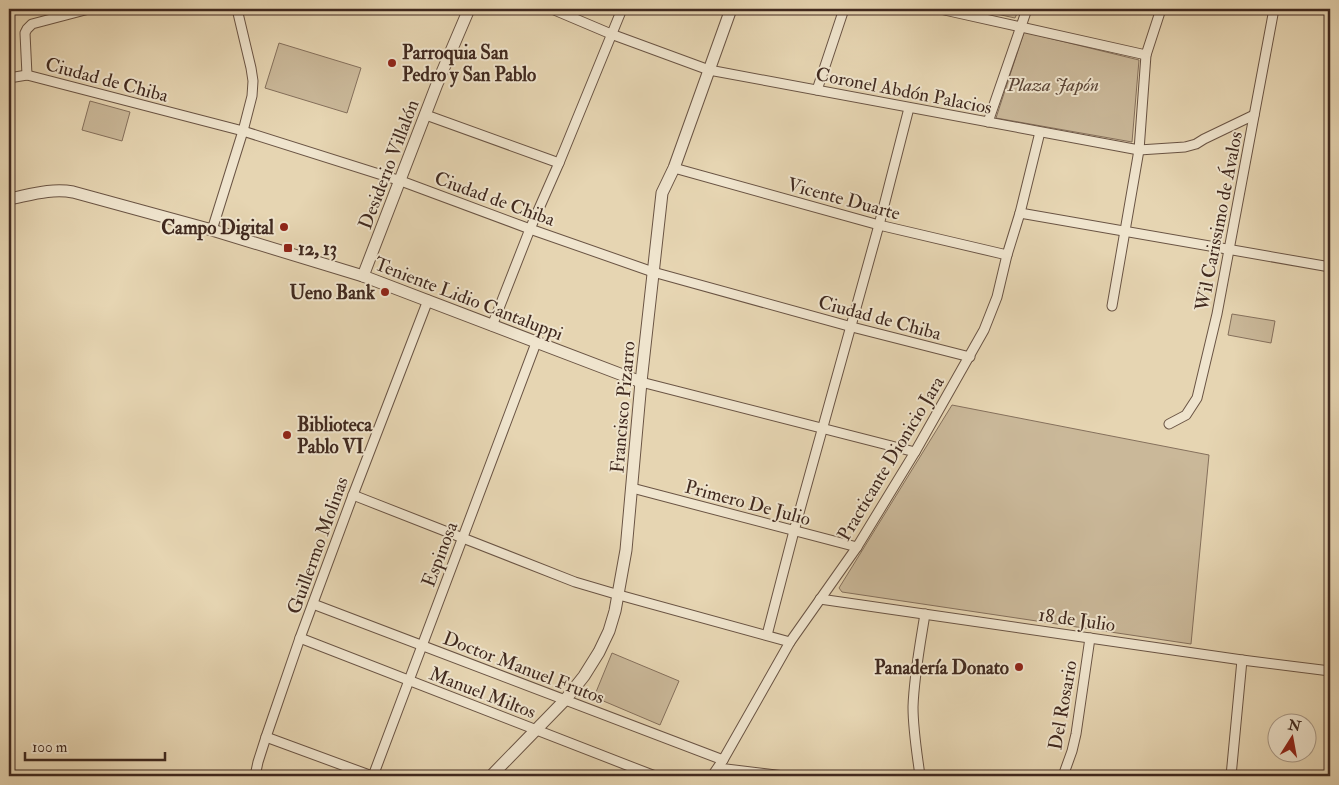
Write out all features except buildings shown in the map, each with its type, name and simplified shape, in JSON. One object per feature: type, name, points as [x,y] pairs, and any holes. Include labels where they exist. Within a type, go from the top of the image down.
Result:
[{"type":"street","points":[[26,74],[25,34],[29,26],[89,9]]},
{"type":"street","points":[[212,230],[252,96],[253,81],[237,9]]},
{"type":"street","name":"Desiderio Villalón","points":[[363,276],[437,84],[469,9]]},
{"type":"street","points":[[492,326],[530,229],[622,9]]},
{"type":"street","name":"Francisco Pizarro","points":[[491,776],[565,700],[584,676],[609,631],[619,596],[626,550],[640,382],[662,193],[674,168],[731,9]]},
{"type":"street","points":[[817,90],[844,9]]},
{"type":"street","points":[[940,9],[953,10],[1146,55]]},
{"type":"street","points":[[988,122],[1027,9]]},
{"type":"street","points":[[1112,306],[1139,150],[1146,55],[1161,9]]},
{"type":"street","name":"Wil Carissimo de Ávalos","points":[[1169,424],[1186,415],[1197,398],[1218,314],[1274,9]]},
{"type":"street","name":"Coronel Abdón Palacios","points":[[556,10],[611,34],[709,70],[1139,150],[1185,147],[1196,144],[1254,115]]},
{"type":"street","name":"Ciudad de Chiba","points":[[9,78],[26,74],[243,131],[401,181],[653,272],[852,328],[970,357]]},
{"type":"street","points":[[767,635],[794,531],[880,225],[909,108]]},
{"type":"street","points":[[426,115],[559,163]]},
{"type":"street","name":"Practicante Dionicio Jara","points":[[717,770],[790,642],[857,547],[915,452],[984,330],[998,297],[1040,132]]},
{"type":"street","name":"Vicente Duarte","points":[[674,168],[880,225],[1008,255]]},
{"type":"street","name":"Teniente Lidio Cantaluppi","points":[[9,199],[62,190],[212,230],[363,276],[640,382],[915,452]]},
{"type":"street","points":[[1020,213],[1330,267]]},
{"type":"street","name":"Guillermo Molinas","points":[[255,776],[266,737],[312,604],[428,300]]},
{"type":"street","name":"Espinosa","points":[[372,776],[410,681],[536,343]]},
{"type":"street","name":"Primero De Julio","points":[[632,488],[857,547]]},
{"type":"street","points":[[353,495],[574,582],[790,642]]},
{"type":"street","name":"18 de Julio","points":[[820,599],[1330,671]]},
{"type":"street","name":"Doctor Manuel Frutos","points":[[312,604],[565,700],[717,770]]},
{"type":"street","points":[[920,776],[914,737],[913,707],[915,679],[925,614]]},
{"type":"street","name":"Manuel Miltos","points":[[300,638],[655,776]]},
{"type":"street","name":"Del Rosario","points":[[1062,776],[1072,751],[1076,734],[1090,638]]},
{"type":"street","points":[[1231,776],[1242,660]]},
{"type":"street","points":[[266,737],[372,776]]},
{"type":"street","points":[[717,770],[728,776]]},
{"type":"street","points":[[717,770],[784,776]]},
{"type":"green space","points":[[973,9],[1019,9],[1015,18]]},
{"type":"green space","name":"Plaza Japón","points":[[1024,32],[1139,60],[1132,142],[996,118]]},
{"type":"green space","points":[[279,43],[361,68],[347,113],[265,88]]},
{"type":"green space","points":[[90,101],[130,112],[122,141],[82,130]]},
{"type":"green space","points":[[1232,314],[1275,321],[1271,343],[1228,335]]},
{"type":"green space","points":[[952,405],[1209,455],[1191,644],[842,592],[839,588]]},
{"type":"green space","points":[[612,653],[679,681],[660,725],[594,697]]},
{"type":"place","name":"Parroquia San Pedro y San Pablo","points":[[392,63]]},
{"type":"place","name":"Campo Digital","points":[[284,227]]},
{"type":"place","name":"12, 13","points":[[288,248]]},
{"type":"place","name":"Ueno Bank","points":[[385,292]]},
{"type":"place","name":"Biblioteca Pablo VI","points":[[287,435]]},
{"type":"place","name":"Panadería Donato","points":[[1019,667]]}]
